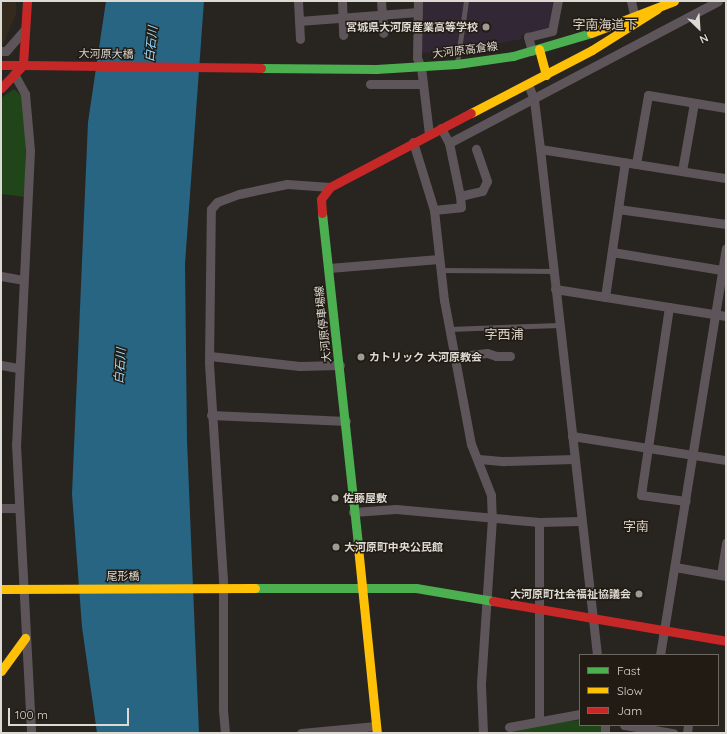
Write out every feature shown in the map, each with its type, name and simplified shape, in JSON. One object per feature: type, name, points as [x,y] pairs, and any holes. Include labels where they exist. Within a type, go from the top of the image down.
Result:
[{"type":"main road","points":[[1,88],[23,65],[27,1]]},
{"type":"main road","name":"大河原高倉線","points":[[249,68],[421,67],[456,64],[535,50],[634,18],[657,9],[669,2]]},
{"type":"main road","points":[[330,187],[413,142],[546,75],[628,29],[657,9]]},
{"type":"main road","points":[[535,50],[546,75]]},
{"type":"main road","points":[[1,65],[23,65]]},
{"type":"main road","name":"大河原大橋","points":[[23,65],[249,68]]},
{"type":"main road","name":"大河原停車場線","points":[[330,187],[321,199],[346,421],[353,512],[376,729]]},
{"type":"main road","points":[[1,589],[25,588]]},
{"type":"main road","name":"尾形橋","points":[[25,588],[221,588]]},
{"type":"main road","points":[[221,588],[416,588],[539,611],[726,642]]},
{"type":"main road","points":[[1,671],[25,638]]},
{"type":"street","points":[[298,1],[300,39]]},
{"type":"street","points":[[342,1],[343,35]]},
{"type":"street","points":[[381,1],[383,33]]},
{"type":"street","points":[[418,1],[417,58],[421,67],[429,134]]},
{"type":"street","points":[[535,50],[528,37],[552,31],[558,1]]},
{"type":"street","points":[[631,1],[634,18]]},
{"type":"street","points":[[449,143],[718,1]]},
{"type":"street","points":[[299,20],[418,12]]},
{"type":"street","points":[[1,51],[6,51],[25,28]]},
{"type":"street","points":[[14,74],[25,94],[29,118],[30,150],[18,368],[16,444],[18,508],[25,588],[25,638],[31,733]]},
{"type":"street","points":[[370,84],[423,84]]},
{"type":"street","points":[[528,84],[533,98],[540,149],[597,654]]},
{"type":"street","points":[[636,164],[648,95],[726,108]]},
{"type":"street","points":[[682,171],[694,103]]},
{"type":"street","points":[[434,210],[461,207],[449,143],[441,128]]},
{"type":"street","points":[[413,142],[434,210],[440,270],[449,330],[471,444],[479,458],[491,494],[492,518],[481,685],[483,733]]},
{"type":"street","points":[[460,196],[482,191],[487,181],[476,149]]},
{"type":"street","points":[[540,149],[726,178]]},
{"type":"street","points":[[605,297],[626,162]]},
{"type":"street","points":[[225,733],[223,708],[221,588],[211,415],[211,209],[217,202],[239,194],[287,184],[330,187]]},
{"type":"street","points":[[618,208],[726,224]]},
{"type":"street","points":[[660,654],[726,248]]},
{"type":"street","points":[[612,252],[722,270]]},
{"type":"street","points":[[329,268],[439,259]]},
{"type":"street","points":[[1,276],[23,280]]},
{"type":"street","points":[[555,289],[726,316]]},
{"type":"street","points":[[669,307],[641,495],[686,501]]},
{"type":"street","points":[[454,357],[487,353],[496,356],[510,356]]},
{"type":"street","points":[[210,356],[299,366],[340,365]]},
{"type":"street","points":[[1,365],[18,368]]},
{"type":"street","points":[[211,415],[346,421]]},
{"type":"street","points":[[572,436],[726,460]]},
{"type":"street","points":[[479,458],[504,461],[574,459]]},
{"type":"street","points":[[1,508],[18,508]]},
{"type":"street","points":[[353,512],[396,509],[539,522],[581,521]]},
{"type":"street","points":[[539,522],[539,720]]},
{"type":"street","points":[[675,567],[723,575],[726,542]]},
{"type":"street","points":[[509,726],[579,714]]},
{"type":"street","points":[[630,726],[674,733]]},
{"type":"street","points":[[301,733],[376,729]]},
{"type":"lane","points":[[456,64],[466,1]]},
{"type":"lane","points":[[440,270],[553,271]]},
{"type":"lane","points":[[449,330],[559,325]]},
{"type":"shaded area","points":[[1,1],[16,1],[16,14],[2,47]]},
{"type":"shaded area","name":"宮城県大河原産業高等学校","points":[[422,1],[556,1],[552,26],[521,36],[522,39],[467,49],[422,53]]},
{"type":"green space","points":[[14,89],[22,96],[26,121],[25,197],[1,194],[1,98]]},
{"type":"green space","points":[[579,720],[579,726],[601,726],[602,733],[510,733],[510,729]]},
{"type":"water","name":"白石川","points":[[106,1],[204,1],[185,264],[187,440],[199,733],[97,733],[82,627],[72,494],[88,122]]},
{"type":"traffic: fast","points":[[261,68],[376,69],[457,64],[513,56],[591,33]]},
{"type":"traffic: fast","points":[[322,213],[358,547]]},
{"type":"traffic: fast","points":[[255,588],[416,588],[493,601]]},
{"type":"traffic: slow","points":[[591,33],[674,1]]},
{"type":"traffic: slow","points":[[471,113],[592,50],[657,9]]},
{"type":"traffic: slow","points":[[539,49],[546,75]]},
{"type":"traffic: slow","points":[[358,547],[377,733]]},
{"type":"traffic: slow","points":[[1,589],[255,588]]},
{"type":"traffic: slow","points":[[1,671],[25,638]]},
{"type":"traffic: jam","points":[[1,65],[23,65],[27,1]]},
{"type":"traffic: jam","points":[[1,88],[23,65],[261,68]]},
{"type":"traffic: jam","points":[[322,213],[321,199],[330,187],[471,113]]},
{"type":"traffic: jam","points":[[493,601],[726,641]]},
{"type":"place","name":"宮城県大河原産業高等学校","points":[[486,27]]},
{"type":"place","name":"カトリック 大河原教会","points":[[361,357]]},
{"type":"place","name":"佐藤屋敷","points":[[335,498]]},
{"type":"place","name":"大河原町中央公民館","points":[[336,547]]},
{"type":"place","name":"大河原町社会福祉協議会","points":[[639,594]]},
{"type":"district","name":"字南海道下","points":[[605,24]]},
{"type":"district","name":"字西浦","points":[[504,334]]},
{"type":"district","name":"字南","points":[[636,526]]}]
